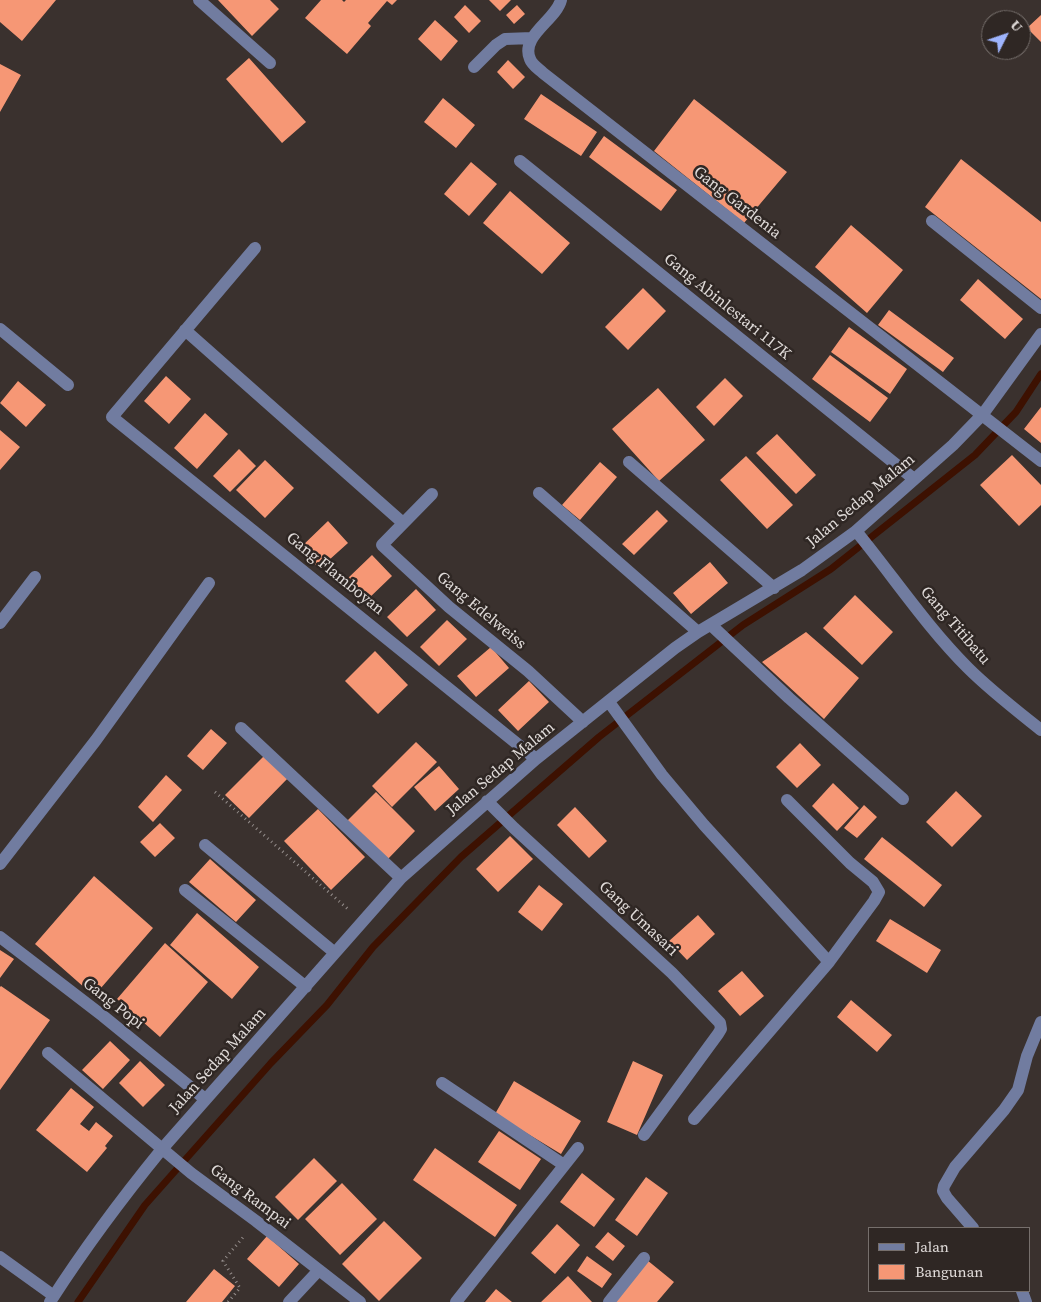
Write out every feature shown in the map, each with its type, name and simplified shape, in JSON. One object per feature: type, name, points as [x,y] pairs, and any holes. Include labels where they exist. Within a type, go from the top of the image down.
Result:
[{"type":"street","points":[[199,0],[270,63]]},
{"type":"street","points":[[474,67],[496,45],[505,39],[532,38],[559,8],[561,0]]},
{"type":"street","name":"Gang Gardenia","points":[[532,38],[527,50],[530,61],[543,73],[1041,461]]},
{"type":"street","name":"Gang Abinlestari 117K","points":[[520,161],[914,479]]},
{"type":"street","points":[[932,220],[1041,308]]},
{"type":"street","points":[[255,248],[185,330],[403,523]]},
{"type":"street","points":[[0,329],[68,385]]},
{"type":"street","name":"Gang Flamboyan","points":[[185,330],[112,416],[536,758]]},
{"type":"street","name":"Jalan Sedap Malam","points":[[52,1299],[127,1192],[162,1149],[401,878],[536,758],[698,632],[716,629],[740,606],[774,588],[859,534],[983,414],[1041,334]]},
{"type":"street","points":[[629,462],[774,588]]},
{"type":"street","points":[[539,493],[698,632]]},
{"type":"street","name":"Gang Edelweiss","points":[[432,494],[382,545],[449,607],[528,671],[583,722]]},
{"type":"street","name":"Gang Titibatu","points":[[859,534],[935,632],[968,668],[1008,704],[1041,730]]},
{"type":"street","points":[[0,623],[35,577]]},
{"type":"street","points":[[0,864],[96,740],[209,583]]},
{"type":"street","points":[[716,629],[789,698],[903,800]]},
{"type":"street","points":[[609,702],[632,731],[662,775],[704,825],[829,962]]},
{"type":"street","points":[[241,728],[401,878]]},
{"type":"street","points":[[694,1120],[829,962],[879,892],[873,882],[850,863],[787,800]]},
{"type":"street","name":"Gang Umasari","points":[[487,801],[672,973],[722,1026],[644,1135]]},
{"type":"street","points":[[205,845],[335,953]]},
{"type":"street","points":[[185,890],[306,987]]},
{"type":"street","name":"Gang Popi","points":[[0,937],[103,1016],[205,1099]]},
{"type":"street","points":[[972,1227],[947,1198],[943,1190],[944,1186],[955,1166],[999,1116],[1018,1090],[1027,1056],[1041,1022]]},
{"type":"street","name":"Gang Rampai","points":[[48,1054],[172,1158],[360,1302]]},
{"type":"street","points":[[442,1083],[564,1165]]},
{"type":"street","points":[[456,1302],[578,1148]]},
{"type":"street","points":[[0,1257],[52,1299]]},
{"type":"street","points":[[609,1302],[644,1258]]},
{"type":"street","points":[[289,1302],[319,1270]]},
{"type":"path","points":[[216,792],[363,922]]},
{"type":"path","points":[[228,1302],[240,1288],[223,1261],[256,1221]]},
{"type":"building","points":[[0,0],[56,0],[22,41],[0,22]]},
{"type":"building","points":[[218,0],[270,0],[279,9],[252,36]]},
{"type":"building","points":[[321,0],[342,0],[344,2],[346,0],[397,0],[392,5],[387,1],[368,23],[371,26],[347,54],[305,18]]},
{"type":"building","points":[[489,0],[511,0],[500,11]]},
{"type":"building","points":[[465,5],[481,21],[469,33],[454,17]]},
{"type":"building","points":[[517,5],[525,14],[514,24],[506,15]]},
{"type":"building","points":[[1041,15],[1041,42],[1031,32],[1031,24]]},
{"type":"building","points":[[435,20],[458,41],[441,61],[418,39]]},
{"type":"building","points":[[249,58],[306,122],[282,143],[226,79]]},
{"type":"building","points":[[508,60],[525,77],[513,89],[497,72]]},
{"type":"building","points":[[0,64],[21,75],[0,112]]},
{"type":"building","points":[[541,94],[597,132],[581,156],[524,119]]},
{"type":"building","points":[[443,98],[475,125],[456,148],[424,122]]},
{"type":"building","points":[[694,99],[787,172],[744,223],[654,151]]},
{"type":"building","points":[[604,136],[677,190],[661,211],[589,157]]},
{"type":"building","points":[[961,159],[1041,222],[1041,299],[925,207]]},
{"type":"building","points":[[471,162],[497,184],[469,216],[444,194]]},
{"type":"building","points":[[510,191],[570,243],[542,274],[483,223]]},
{"type":"building","points":[[851,225],[903,270],[867,313],[815,267]]},
{"type":"building","points":[[978,279],[1023,319],[1005,339],[960,300]]},
{"type":"building","points":[[643,288],[666,311],[628,350],[605,327]]},
{"type":"building","points":[[889,310],[954,358],[943,372],[878,325]]},
{"type":"building","points":[[849,327],[907,369],[890,394],[831,352]]},
{"type":"building","points":[[830,355],[888,398],[870,422],[812,379]]},
{"type":"building","points":[[166,376],[191,399],[169,424],[144,401]]},
{"type":"building","points":[[725,378],[743,396],[714,426],[696,407]]},
{"type":"building","points":[[18,381],[46,405],[26,427],[0,403]]},
{"type":"building","points":[[658,388],[705,440],[659,481],[612,429]]},
{"type":"building","points":[[1041,407],[1041,443],[1024,429]]},
{"type":"building","points":[[205,413],[228,434],[197,469],[174,448]]},
{"type":"building","points":[[0,430],[20,447],[0,470]]},
{"type":"building","points":[[777,434],[816,475],[796,494],[756,453]]},
{"type":"building","points":[[239,449],[256,466],[230,492],[213,476]]},
{"type":"building","points":[[1012,455],[1041,485],[1041,505],[1019,526],[980,485]]},
{"type":"building","points":[[746,456],[793,505],[767,529],[720,480]]},
{"type":"building","points":[[265,460],[294,488],[265,518],[236,490]]},
{"type":"building","points":[[600,462],[617,477],[580,520],[562,505]]},
{"type":"building","points":[[657,510],[668,521],[634,555],[622,544]]},
{"type":"building","points":[[328,521],[348,543],[319,569],[300,548]]},
{"type":"building","points":[[372,555],[392,576],[366,601],[346,580]]},
{"type":"building","points":[[710,562],[728,583],[691,614],[673,593]]},
{"type":"building","points":[[416,589],[436,610],[407,637],[387,617]]},
{"type":"building","points":[[855,595],[893,632],[862,665],[823,628]]},
{"type":"building","points":[[447,620],[467,639],[439,666],[420,647]]},
{"type":"building","points":[[806,632],[859,678],[824,719],[762,662]]},
{"type":"building","points":[[491,647],[509,668],[476,697],[457,676]]},
{"type":"building","points":[[375,651],[408,685],[378,714],[345,681]]},
{"type":"building","points":[[529,681],[549,702],[518,731],[498,710]]},
{"type":"building","points":[[211,729],[227,743],[203,770],[187,756]]},
{"type":"building","points":[[416,742],[437,762],[392,807],[372,786]]},
{"type":"building","points":[[800,743],[821,765],[797,788],[776,767]]},
{"type":"building","points":[[266,754],[289,777],[249,818],[225,795]]},
{"type":"building","points":[[439,766],[459,789],[435,811],[414,787]]},
{"type":"building","points":[[166,775],[182,790],[153,822],[138,807]]},
{"type":"building","points":[[833,783],[859,808],[837,831],[812,806]]},
{"type":"building","points":[[956,791],[982,816],[952,847],[926,822]]},
{"type":"building","points":[[376,792],[415,831],[387,860],[347,821]]},
{"type":"building","points":[[864,805],[877,817],[857,838],[844,828]]},
{"type":"building","points":[[575,807],[607,841],[589,858],[557,825]]},
{"type":"building","points":[[318,809],[365,857],[331,890],[284,841]]},
{"type":"building","points":[[160,823],[175,838],[155,857],[140,842]]},
{"type":"building","points":[[510,836],[533,859],[498,892],[476,869]]},
{"type":"building","points":[[882,837],[942,885],[924,907],[864,859]]},
{"type":"building","points":[[210,859],[256,900],[236,922],[189,882]]},
{"type":"building","points":[[94,876],[153,928],[94,996],[35,944]]},
{"type":"building","points":[[539,885],[563,904],[542,931],[518,912]]},
{"type":"building","points":[[197,913],[259,967],[232,999],[170,945]]},
{"type":"building","points":[[698,915],[715,934],[687,960],[669,941]]},
{"type":"building","points":[[890,919],[941,950],[927,973],[876,941]]},
{"type":"building","points":[[165,943],[208,982],[160,1037],[117,999]]},
{"type":"building","points":[[0,950],[14,959],[0,978]]},
{"type":"building","points":[[742,971],[764,996],[740,1016],[718,991]]},
{"type":"building","points":[[0,987],[50,1020],[0,1090]]},
{"type":"building","points":[[851,1000],[892,1035],[877,1052],[837,1017]]},
{"type":"building","points":[[110,1041],[130,1060],[103,1089],[82,1070]]},
{"type":"building","points":[[140,1061],[165,1085],[143,1107],[119,1083]]},
{"type":"building","points":[[633,1061],[663,1075],[637,1135],[607,1122]]},
{"type":"building","points":[[514,1081],[581,1121],[561,1154],[495,1114]]},
{"type":"building","points":[[71,1088],[94,1107],[80,1124],[89,1131],[96,1122],[113,1136],[105,1146],[107,1148],[87,1172],[36,1130]]},
{"type":"building","points":[[499,1131],[541,1159],[520,1190],[478,1162]]},
{"type":"building","points":[[435,1148],[517,1205],[495,1237],[413,1180]]},
{"type":"building","points":[[314,1158],[337,1181],[298,1220],[275,1197]]},
{"type":"building","points":[[582,1173],[615,1199],[594,1227],[560,1202]]},
{"type":"building","points":[[646,1177],[668,1193],[637,1236],[615,1220]]},
{"type":"building","points":[[342,1183],[377,1219],[340,1255],[305,1219]]},
{"type":"building","points":[[384,1221],[422,1258],[379,1301],[342,1264]]},
{"type":"building","points":[[557,1224],[580,1245],[555,1274],[531,1253]]},
{"type":"building","points":[[608,1232],[625,1246],[613,1261],[595,1247]]},
{"type":"building","points":[[267,1236],[299,1264],[279,1287],[247,1259]]},
{"type":"building","points":[[587,1256],[612,1274],[602,1288],[577,1271]]},
{"type":"building","points":[[647,1260],[674,1282],[657,1302],[612,1302]]},
{"type":"building","points":[[214,1269],[235,1286],[222,1302],[186,1302]]},
{"type":"building","points":[[568,1276],[592,1302],[541,1302]]},
{"type":"building","points":[[496,1289],[512,1302],[485,1302]]},
{"type":"waterway","points":[[78,1302],[145,1205],[271,1063],[327,1005],[373,947],[461,857],[599,737],[743,625],[831,569],[975,455],[1016,412],[1041,374]]}]
